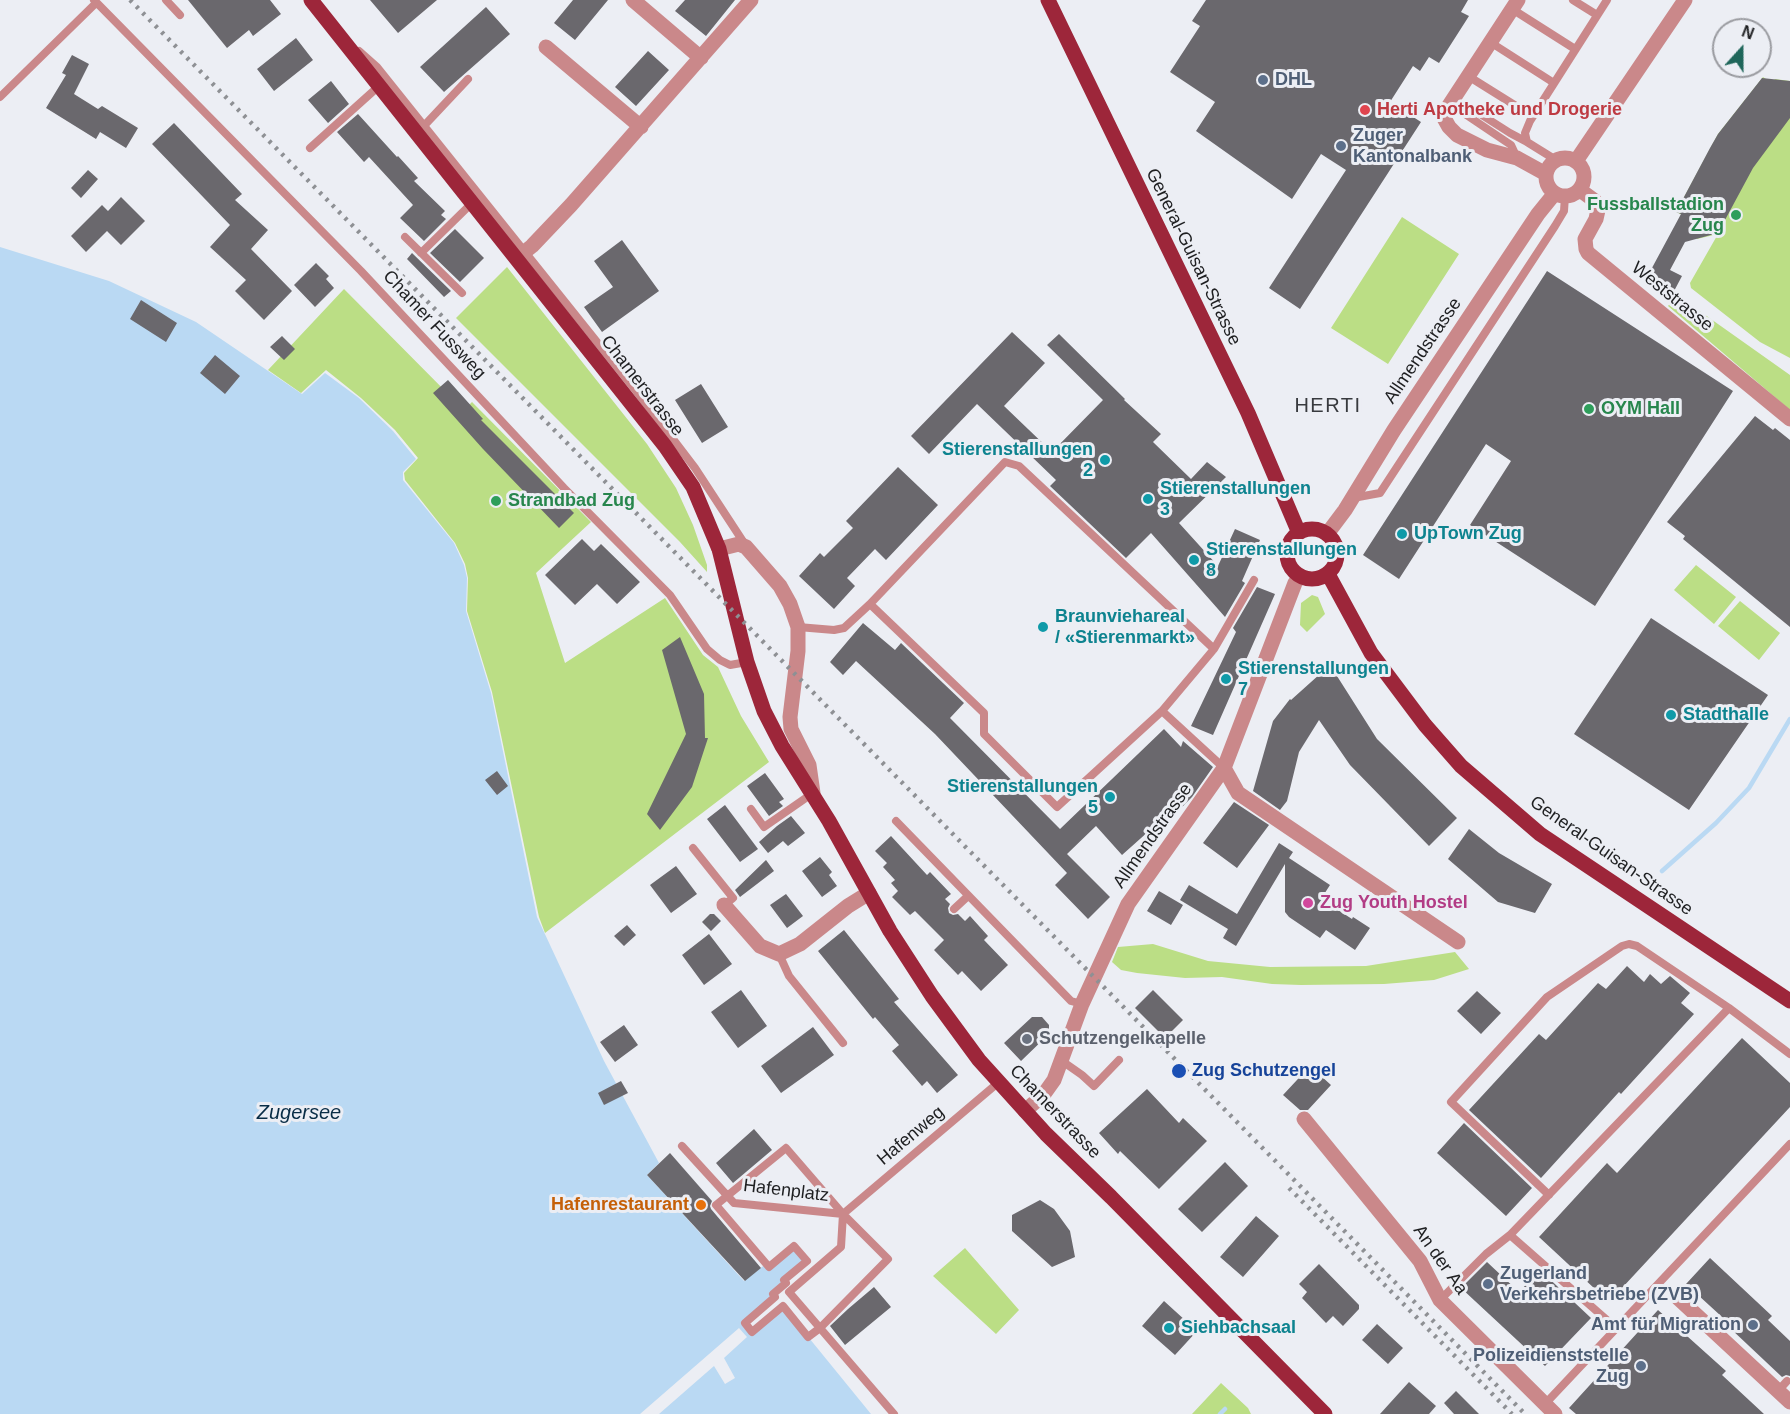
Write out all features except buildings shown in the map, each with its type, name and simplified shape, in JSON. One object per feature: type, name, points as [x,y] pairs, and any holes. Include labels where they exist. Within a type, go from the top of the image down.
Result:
[{"type":"main road","name":"Chamerstrasse","points":[[311,0],[379,86],[420,129],[472,203],[521,255],[665,446],[697,495],[719,549],[747,662],[764,711],[890,931],[932,996],[979,1060],[1025,1111],[1325,1414]]},
{"type":"main road","name":"General-Guisan-Strasse","points":[[1048,0],[1248,414],[1299,533]]},
{"type":"main road","points":[[1313,529],[1327,534],[1337,551],[1336,564],[1323,577],[1311,579],[1300,576],[1290,566],[1287,551],[1293,538],[1299,533],[1313,529]]},
{"type":"main road","name":"General-Guisan-Strasse","points":[[1328,574],[1371,653],[1425,725],[1461,766],[1540,834],[1790,1001]]},
{"type":"street","points":[[633,0],[700,57]]},
{"type":"street","points":[[521,255],[571,206],[751,0]]},
{"type":"street","points":[[1576,160],[1685,0]]},
{"type":"street","points":[[1515,5],[1448,107],[1444,118],[1449,128],[1457,135],[1487,150],[1516,158],[1546,174]]},
{"type":"street","points":[[546,47],[641,127]]},
{"type":"street","points":[[1566,158],[1576,160],[1584,171],[1585,178],[1580,190],[1571,195],[1560,195],[1548,185],[1546,174],[1549,166],[1556,160],[1566,158]]},
{"type":"street","name":"Weststrasse","points":[[1580,190],[1595,201],[1598,210],[1596,219],[1585,239],[1588,253],[1790,419]]},
{"type":"street","name":"Allmendstrasse","points":[[1327,534],[1538,214],[1560,195]]},
{"type":"street","points":[[719,549],[740,544],[746,547]]},
{"type":"street","name":"Chamerstrasse","points":[[746,547],[780,586],[790,604],[798,627],[798,651],[790,717],[791,729],[810,765],[813,793]]},
{"type":"street","name":"Allmendstrasse","points":[[1025,1111],[1044,1094],[1054,1080],[1082,1004],[1128,904],[1224,768],[1295,583],[1300,576]]},
{"type":"street","points":[[1224,768],[1238,793],[1458,942]]},
{"type":"street","points":[[724,905],[760,946],[779,954],[800,944],[848,906],[869,893]]},
{"type":"street","name":"An der Aa","points":[[1304,1119],[1420,1261],[1440,1300],[1550,1409]]},
{"type":"street","points":[[1678,1298],[1782,1386],[1790,1402]]},
{"type":"lane","points":[[166,0],[180,15]]},
{"type":"lane","points":[[1573,0],[1597,15]]},
{"type":"lane","points":[[1527,142],[1525,133],[1530,121],[1607,0]]},
{"type":"lane","points":[[0,97],[95,2]]},
{"type":"lane","name":"Chamer Fussweg","points":[[95,2],[361,271],[564,488],[670,595],[707,649],[720,660],[730,664],[747,662]]},
{"type":"lane","points":[[1515,5],[1575,49]]},
{"type":"lane","points":[[336,31],[377,67],[420,129],[695,468],[746,547]]},
{"type":"lane","points":[[1490,42],[1554,83]]},
{"type":"lane","points":[[1468,76],[1524,111]]},
{"type":"lane","points":[[420,129],[468,79]]},
{"type":"lane","points":[[310,148],[379,86]]},
{"type":"lane","points":[[1516,158],[1511,145],[1464,108],[1556,160]]},
{"type":"lane","points":[[1352,498],[1380,493],[1555,226],[1564,211],[1560,195]]},
{"type":"lane","points":[[421,253],[472,203]]},
{"type":"lane","points":[[405,237],[462,293]]},
{"type":"lane","points":[[798,627],[834,630],[844,628],[870,604],[1005,462],[1019,466],[1214,649]]},
{"type":"lane","points":[[870,604],[984,713],[984,734],[1057,807],[1162,711],[1214,649],[1254,580]]},
{"type":"lane","points":[[1162,711],[1224,768]]},
{"type":"lane","points":[[751,809],[765,827],[813,793]]},
{"type":"lane","points":[[896,821],[1071,1001],[1082,1004]]},
{"type":"lane","points":[[693,848],[733,898],[724,905]]},
{"type":"lane","points":[[954,909],[968,896]]},
{"type":"lane","points":[[1549,1195],[1450,1102],[1547,997],[1622,946],[1629,944],[1637,946],[1729,1008],[1790,1054]]},
{"type":"lane","points":[[779,954],[789,976],[843,1042]]},
{"type":"lane","points":[[1440,1300],[1486,1254],[1510,1235],[1729,1008]]},
{"type":"lane","points":[[1062,1061],[1094,1086],[1119,1060]]},
{"type":"lane","name":"Hafenweg","points":[[843,1214],[999,1082]]},
{"type":"lane","points":[[1550,1409],[1616,1328],[1790,1144]]},
{"type":"lane","name":"Hafenplatz","points":[[682,1146],[734,1203],[843,1214],[842,1247],[789,1292],[820,1328]]},
{"type":"lane","points":[[786,1148],[843,1214],[888,1259],[820,1328],[808,1337],[783,1306],[752,1332],[745,1323],[775,1298],[773,1294],[786,1283],[784,1280],[807,1261],[795,1246],[769,1267],[716,1206],[727,1196],[786,1148]]},
{"type":"lane","points":[[1510,1235],[1616,1328]]},
{"type":"lane","points":[[820,1328],[894,1414]]},
{"type":"green space","name":"Fussballstadion Zug","points":[[1762,78],[1772,83],[1775,79],[1790,81],[1790,358],[1760,342],[1691,288],[1690,283],[1718,234],[1697,239],[1687,222],[1689,218],[1676,212],[1718,134]]},
{"type":"green space","points":[[1402,217],[1459,254],[1388,364],[1331,328]]},
{"type":"green space","points":[[507,267],[647,444],[676,488],[693,525],[707,565],[707,572],[680,542],[456,318]]},
{"type":"green space","points":[[344,289],[464,410],[472,402],[591,522],[536,573],[565,663],[665,598],[703,655],[718,667],[741,716],[769,762],[545,933],[539,917],[492,692],[467,611],[468,578],[465,564],[455,543],[405,480],[404,473],[418,458],[395,430],[361,398],[326,370],[301,393],[268,370]]},
{"type":"green space","points":[[1677,295],[1790,375],[1790,410],[1668,306]]},
{"type":"green space","points":[[1696,565],[1736,597],[1714,624],[1674,590]]},
{"type":"green space","points":[[1312,595],[1318,597],[1325,614],[1307,632],[1300,625],[1301,603]]},
{"type":"green space","points":[[1740,601],[1780,633],[1759,660],[1718,626]]},
{"type":"green space","points":[[1153,944],[1208,961],[1270,967],[1366,966],[1455,952],[1469,969],[1434,980],[1384,984],[1301,985],[1272,984],[1222,977],[1185,978],[1137,973],[1121,970],[1112,962],[1118,947]]},
{"type":"green space","points":[[965,1248],[1019,1310],[996,1334],[933,1276]]},
{"type":"green space","points":[[1221,1383],[1248,1408],[1251,1414],[1192,1414]]},
{"type":"water","name":"Zugersee","points":[[0,247],[109,281],[196,322],[302,394],[325,373],[359,398],[393,431],[416,459],[403,472],[403,480],[454,543],[464,565],[467,578],[466,611],[491,693],[537,917],[604,1061],[659,1163],[647,1175],[744,1281],[767,1263],[795,1246],[807,1261],[745,1323],[753,1332],[783,1306],[871,1414],[0,1414]]},
{"type":"pier","points":[[739,1328],[747,1337],[724,1358],[735,1378],[725,1384],[714,1366],[659,1414],[640,1414]]},
{"type":"waterway","points":[[1662,871],[1716,823],[1749,788],[1790,719]]},
{"type":"waterway","points":[[1220,1414],[1225,1409]]},
{"type":"railway","points":[[130,0],[1525,1414]]},
{"type":"railway","points":[[1289,1188],[1512,1414]]},
{"type":"place","name":"DHL","points":[[1263,80]]},
{"type":"place","name":"Herti Apotheke und Drogerie","points":[[1365,110]]},
{"type":"place","name":"Zuger Kantonalbank","points":[[1341,146]]},
{"type":"place","name":"Fussballstadion Zug","points":[[1736,215]]},
{"type":"place","name":"OYM Hall","points":[[1589,409]]},
{"type":"place","name":"Stierenstallungen 2","points":[[1105,460]]},
{"type":"place","name":"Stierenstallungen 3","points":[[1148,499]]},
{"type":"place","name":"Strandbad Zug","points":[[496,501]]},
{"type":"place","name":"UpTown Zug","points":[[1402,534]]},
{"type":"place","name":"Stierenstallungen 8","points":[[1194,560]]},
{"type":"place","name":"Braunviehareal / «Stierenmarkt»","points":[[1043,627]]},
{"type":"place","name":"Stierenstallungen 7","points":[[1226,679]]},
{"type":"place","name":"Stadthalle","points":[[1671,715]]},
{"type":"place","name":"Stierenstallungen 5","points":[[1110,797]]},
{"type":"place","name":"Zug Youth Hostel","points":[[1308,903]]},
{"type":"place","name":"Schutzengelkapelle","points":[[1027,1039]]},
{"type":"place","name":"Zug Schutzengel","points":[[1179,1071]]},
{"type":"place","name":"Hafenrestaurant","points":[[701,1205]]},
{"type":"place","name":"Zugerland Verkehrsbetriebe (ZVB)","points":[[1488,1284]]},
{"type":"place","name":"Amt für Migration","points":[[1753,1325]]},
{"type":"place","name":"Siehbachsaal","points":[[1169,1328]]},
{"type":"place","name":"Polizeidienststelle Zug","points":[[1641,1366]]},
{"type":"district","name":"HERTI","points":[[1328,406]]}]
